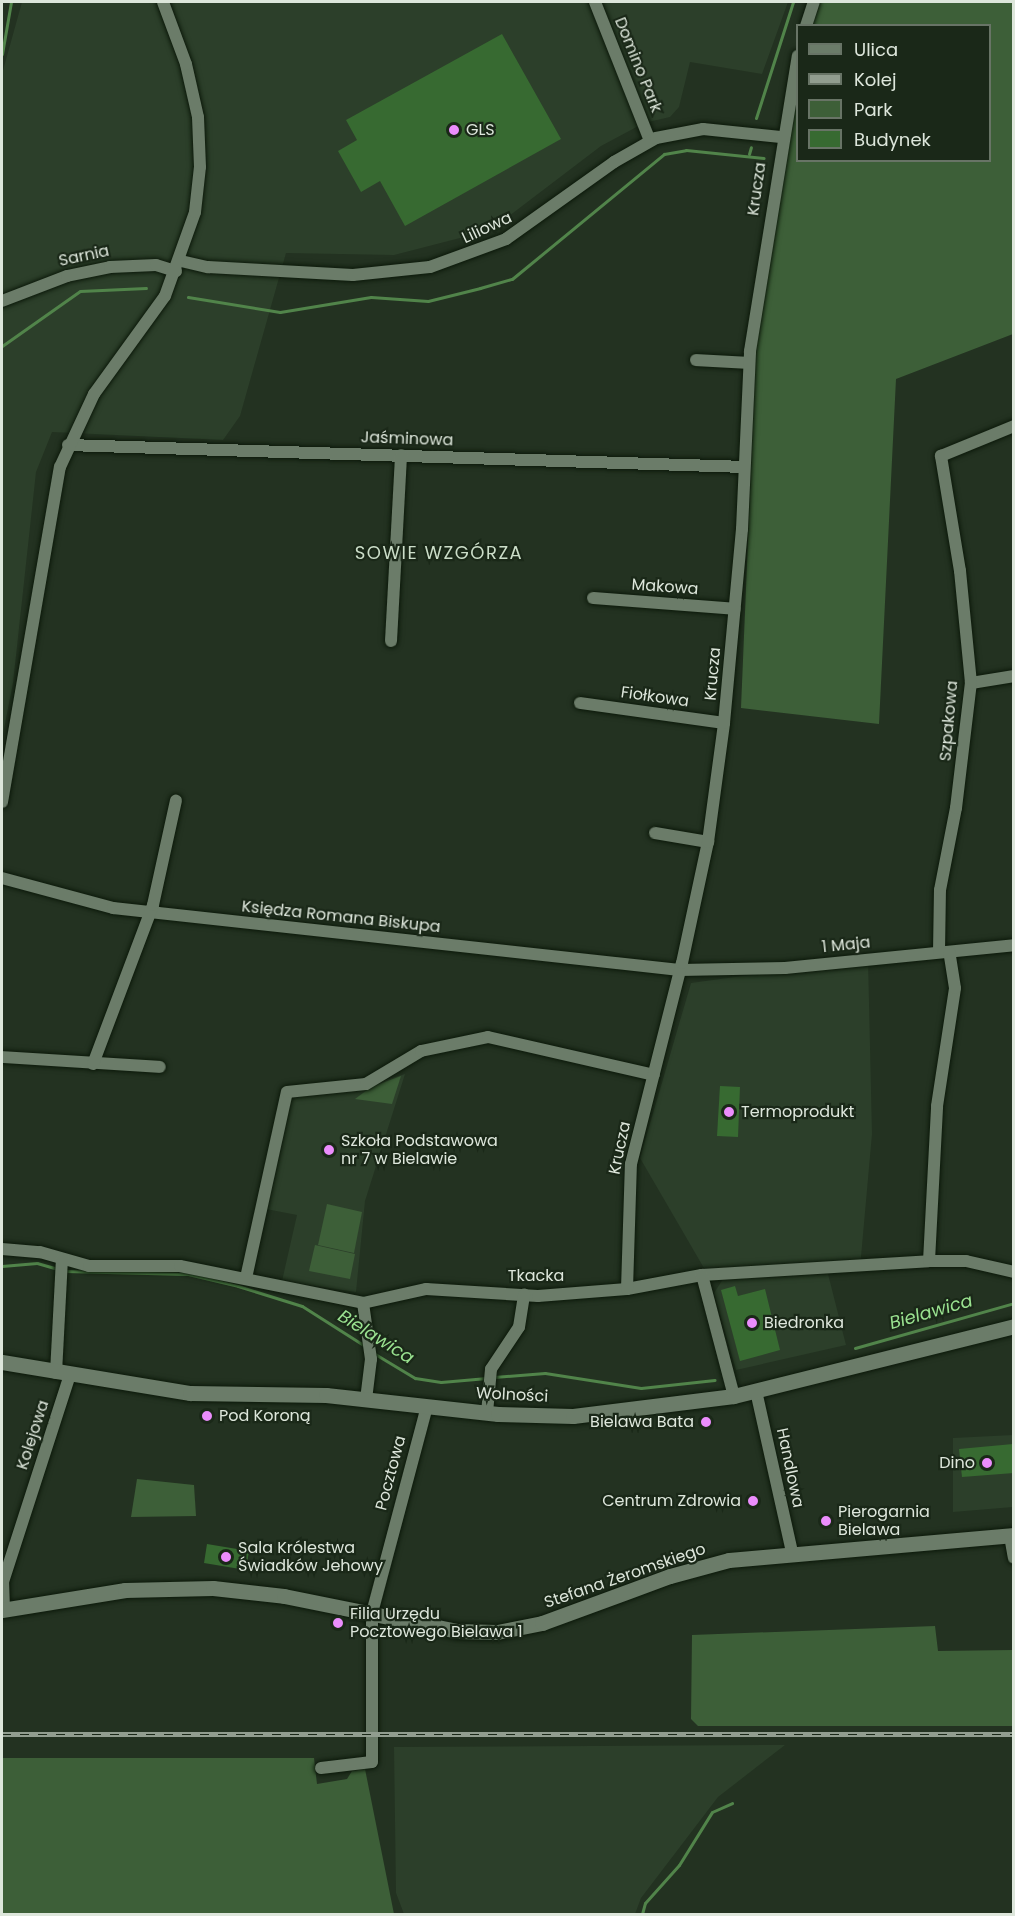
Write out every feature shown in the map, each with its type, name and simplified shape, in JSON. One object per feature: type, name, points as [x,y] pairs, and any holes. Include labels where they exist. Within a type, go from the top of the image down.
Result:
[{"type":"street","name":"Domino Park","points":[[595,2],[650,141]]},
{"type":"street","points":[[807,24],[814,2]]},
{"type":"street","points":[[2,802],[22,701],[49,510],[68,445],[94,394],[151,319],[178,266],[198,195],[200,137],[188,69],[162,4]]},
{"type":"street","name":"Krucza","points":[[627,1288],[631,1164],[680,970],[708,842],[724,723],[735,609],[749,363],[781,137],[796,66]]},
{"type":"street","name":"Liliowa","points":[[178,266],[353,275],[430,267],[506,239],[650,141],[703,129],[781,137]]},
{"type":"street","name":"Sarnia","points":[[2,301],[58,279],[110,267],[178,266]]},
{"type":"street","points":[[696,360],[749,363]]},
{"type":"street","name":"Szpakowa","points":[[929,1261],[937,1106],[954,988],[944,952],[940,890],[956,808],[971,683],[960,571],[941,456],[1014,426]]},
{"type":"street","name":"Jaśminowa","points":[[68,445],[744,467]]},
{"type":"street","points":[[391,641],[401,455]]},
{"type":"street","name":"Makowa","points":[[593,598],[735,609]]},
{"type":"street","points":[[971,683],[1014,676]]},
{"type":"street","name":"Fiołkowa","points":[[580,703],[724,723]]},
{"type":"street","points":[[93,1064],[150,913],[176,800]]},
{"type":"street","points":[[655,833],[708,842]]},
{"type":"street","name":"Księdza Romana Biskupa","points":[[2,878],[81,902],[150,913],[680,970]]},
{"type":"street","name":"1 Maja","points":[[680,970],[785,968],[1014,945]]},
{"type":"street","points":[[246,1278],[287,1092],[366,1084],[421,1051],[488,1037],[654,1076]]},
{"type":"street","points":[[2,1057],[160,1067]]},
{"type":"street","name":"Tkacka","points":[[2,1249],[89,1266],[180,1266],[246,1278],[272,1287],[363,1303],[426,1289],[524,1294],[627,1288],[702,1275],[929,1261],[966,1261],[1014,1272]]},
{"type":"street","name":"Kolejowa","points":[[3,1609],[3,1582],[63,1374],[62,1259]]},
{"type":"street","points":[[702,1275],[734,1396]]},
{"type":"street","points":[[487,1413],[491,1369],[519,1327],[524,1294]]},
{"type":"street","points":[[363,1303],[372,1359],[366,1398]]},
{"type":"street","name":"Wolności","points":[[2,1362],[63,1374],[200,1394],[366,1398],[487,1413],[612,1414],[734,1396],[1014,1326]]},
{"type":"street","name":"Handlowa","points":[[756,1391],[792,1552]]},
{"type":"street","name":"Pocztowa","points":[[321,1768],[372,1762],[372,1613],[427,1406]]},
{"type":"street","points":[[1012,1535],[1014,1558]]},
{"type":"street","name":"Stefana Żeromskiego","points":[[3,1609],[98,1593],[199,1588],[271,1594],[457,1631],[504,1632],[542,1623],[690,1569],[792,1552],[1012,1535]]},
{"type":"shaded area","points":[[22,2],[788,2],[762,74],[690,62],[679,107],[670,117],[644,123],[601,146],[509,216],[460,238],[394,255],[286,253],[240,416],[223,440],[52,432],[36,472],[13,683],[2,739],[2,74]]},
{"type":"shaded area","points":[[868,959],[872,1134],[860,1268],[708,1275],[640,1158],[691,983]]},
{"type":"shaded area","name":"Szkoła Podstawowa nr 7 w Bielawie","points":[[405,1074],[365,1201],[356,1292],[282,1281],[297,1215],[266,1209],[288,1095],[352,1090]]},
{"type":"shaded area","points":[[828,1274],[846,1345],[736,1370],[714,1293],[723,1279]]},
{"type":"shaded area","points":[[1013,1435],[1013,1507],[953,1512],[953,1438]]},
{"type":"shaded area","points":[[785,1745],[718,1797],[641,1898],[635,1914],[404,1914],[396,1893],[394,1747]]},
{"type":"green space","points":[[819,2],[1013,2],[1013,334],[896,379],[879,724],[741,708],[756,348],[796,84],[796,162],[991,162],[991,24],[811,24]]},
{"type":"green space","points":[[401,1076],[392,1104],[355,1099],[371,1087]]},
{"type":"green space","points":[[327,1204],[362,1212],[354,1253],[318,1245]]},
{"type":"green space","points":[[315,1245],[355,1254],[350,1279],[309,1271]]},
{"type":"green space","points":[[137,1479],[194,1485],[196,1516],[131,1517]]},
{"type":"green space","points":[[935,1626],[938,1651],[1013,1650],[1013,1726],[698,1726],[691,1719],[692,1635]]},
{"type":"green space","points":[[2,1758],[314,1758],[317,1784],[347,1779],[352,1771],[365,1769],[394,1914],[2,1914]]},
{"type":"building","name":"GLS","points":[[502,34],[561,139],[405,226],[380,181],[361,192],[338,151],[357,140],[346,120]]},
{"type":"building","name":"Termoprodukt","points":[[720,1086],[740,1087],[738,1137],[717,1136]]},
{"type":"building","name":"Biedronka","points":[[735,1286],[738,1296],[765,1289],[780,1350],[740,1361],[721,1290]]},
{"type":"building","name":"Dino","points":[[1013,1444],[1014,1473],[962,1477],[959,1449]]},
{"type":"building","name":"Sala Królestwa Świadków Jehowy","points":[[207,1544],[249,1551],[246,1570],[204,1563]]},
{"type":"waterway","points":[[2,54],[11,2]]},
{"type":"waterway","points":[[756,118],[793,2]]},
{"type":"waterway","points":[[749,154],[751,147]]},
{"type":"waterway","points":[[188,297],[280,312],[371,297],[428,301],[512,279],[664,154],[686,150],[764,158]]},
{"type":"waterway","points":[[2,346],[80,291],[146,288]]},
{"type":"waterway","name":"Bielawica","points":[[2,1266],[37,1263],[55,1268]]},
{"type":"waterway","name":"Bielawica","points":[[65,1271],[188,1274],[238,1286],[302,1306],[365,1346]]},
{"type":"waterway","name":"Bielawica","points":[[855,1348],[1014,1303]]},
{"type":"waterway","name":"Bielawica","points":[[375,1354],[415,1378],[441,1382],[487,1378]]},
{"type":"waterway","name":"Bielawica","points":[[494,1377],[545,1373],[641,1388],[715,1380]]},
{"type":"waterway","points":[[642,1914],[645,1903],[679,1865],[712,1812],[732,1803]]},
{"type":"railway","points":[[2,1734],[1014,1734]]},
{"type":"place","name":"GLS","points":[[454,130]]},
{"type":"place","name":"Termoprodukt","points":[[729,1112]]},
{"type":"place","name":"Szkoła Podstawowa nr 7 w Bielawie","points":[[329,1150]]},
{"type":"place","name":"Biedronka","points":[[752,1323]]},
{"type":"place","name":"Pod Koroną","points":[[207,1416]]},
{"type":"place","name":"Bielawa Bata","points":[[706,1422]]},
{"type":"place","name":"Dino","points":[[987,1463]]},
{"type":"place","name":"Centrum Zdrowia","points":[[753,1501]]},
{"type":"place","name":"Pierogarnia Bielawa","points":[[826,1521]]},
{"type":"place","name":"Sala Królestwa Świadków Jehowy","points":[[226,1557]]},
{"type":"place","name":"Filia Urzędu Pocztowego Bielawa 1","points":[[338,1623]]},
{"type":"district","name":"SOWIE WZGÓRZA","points":[[439,553]]}]
